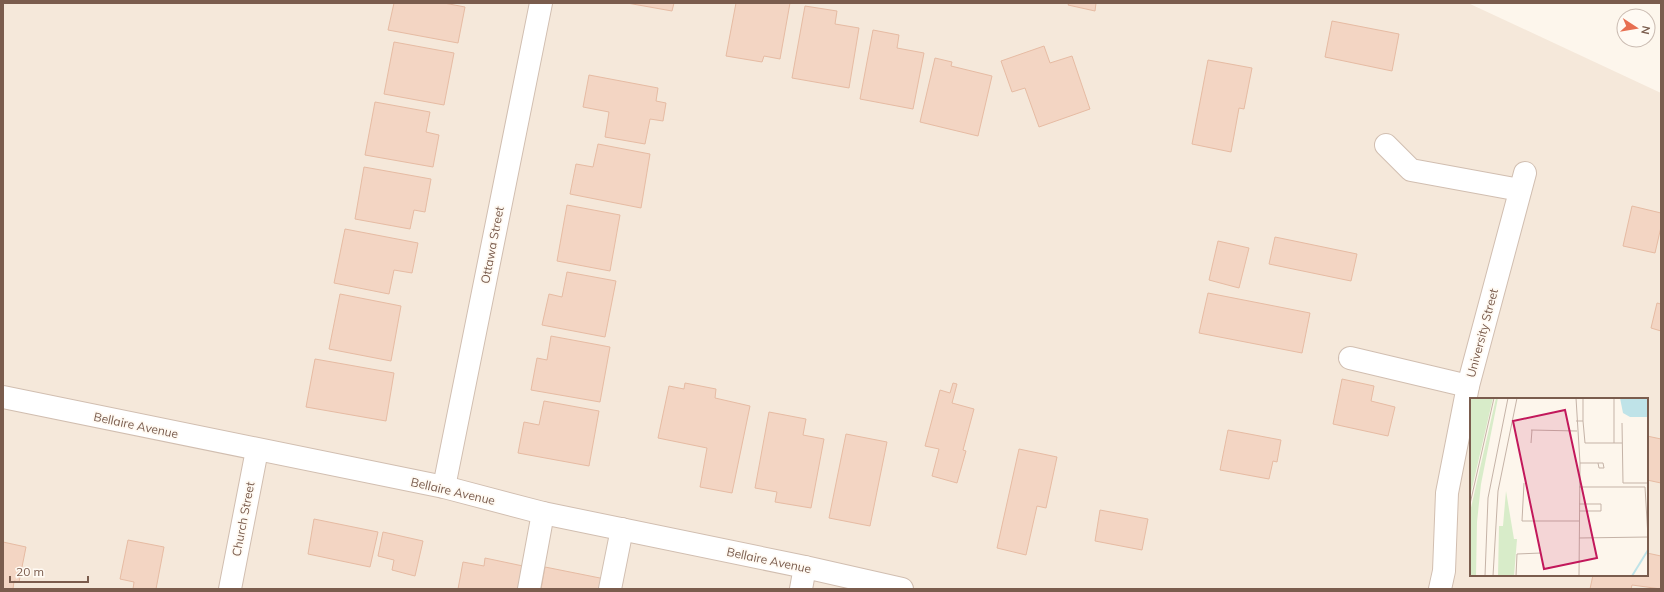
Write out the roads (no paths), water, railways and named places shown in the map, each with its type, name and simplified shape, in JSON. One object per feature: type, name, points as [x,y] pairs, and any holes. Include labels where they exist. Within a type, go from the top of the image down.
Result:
[{"type":"street","name":"Ottawa Street","points":[[444,487],[541,3]]},
{"type":"street","name":"University Street","points":[[1386,145],[1411,170],[1523,182],[1468,386],[1447,493],[1444,571],[1440,589]]},
{"type":"street","points":[[1350,358],[1468,386]]},
{"type":"street","name":"Bellaire Avenue","points":[[3,397],[444,487],[542,513],[805,567],[902,589]]},
{"type":"street","name":"Church Street","points":[[230,589],[257,450]]},
{"type":"street","points":[[529,589],[542,513]]},
{"type":"street","points":[[610,589],[622,529]]},
{"type":"street","points":[[801,589],[805,567]]}]
